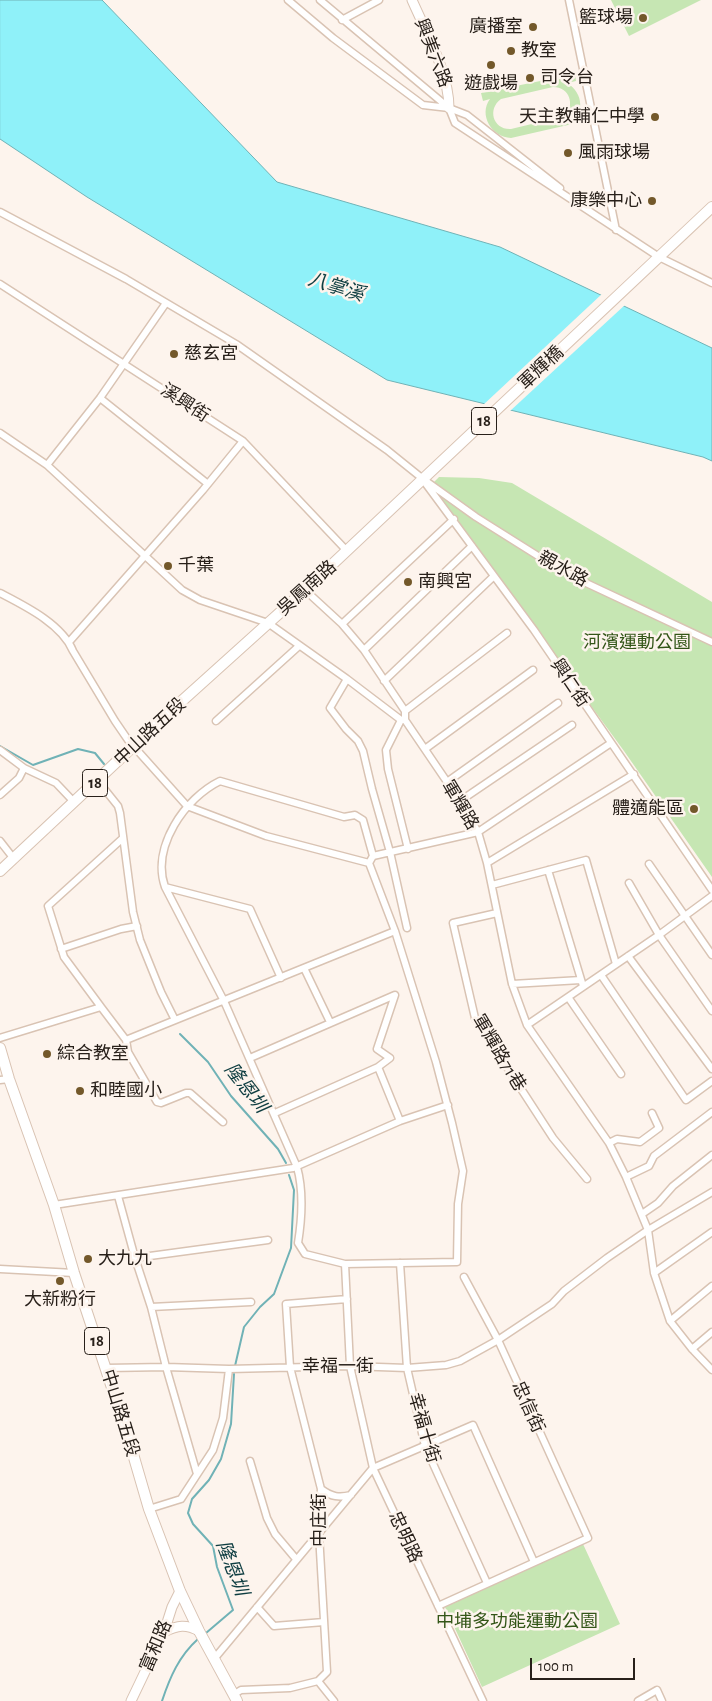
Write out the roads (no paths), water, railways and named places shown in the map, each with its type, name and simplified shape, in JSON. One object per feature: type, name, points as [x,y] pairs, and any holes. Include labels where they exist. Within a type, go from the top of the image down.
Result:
[{"type":"main road","name":"18","points":[[658,257],[712,207]]},
{"type":"main road","name":"軍輝橋","points":[[423,479],[658,257]]},
{"type":"main road","name":"吳鳳南路","points":[[190,695],[423,479]]},
{"type":"main road","name":"中山路五段","points":[[0,871],[190,695]]},
{"type":"main road","name":"中山路五段","points":[[0,1048],[4,1080],[54,1205],[74,1273],[126,1430],[149,1509],[180,1591],[200,1632]]},
{"type":"main road","name":"18","points":[[200,1632],[235,1698]]},
{"type":"street","points":[[288,0],[333,38],[423,105],[449,108],[468,115],[593,214]]},
{"type":"street","points":[[320,0],[449,108],[455,123],[658,257],[712,283]]},
{"type":"street","points":[[342,20],[379,0]]},
{"type":"street","name":"興美六路","points":[[412,0],[445,78],[449,108]]},
{"type":"street","points":[[569,0],[616,230]]},
{"type":"street","points":[[0,212],[126,279],[236,344],[386,450],[423,479]]},
{"type":"street","name":"溪興街","points":[[0,284],[243,441],[347,551]]},
{"type":"street","points":[[47,465],[125,364],[166,303]]},
{"type":"street","points":[[100,398],[208,484]]},
{"type":"street","name":"軍輝路","points":[[0,433],[47,465],[182,590],[200,600],[268,623],[403,720],[460,801],[478,832],[487,863],[512,984],[527,1025],[609,1143],[626,1177],[648,1230],[654,1273],[670,1321],[692,1349],[712,1370]]},
{"type":"street","points":[[69,642],[208,484],[243,441]]},
{"type":"street","name":"興仁街","points":[[423,479],[534,630],[712,890]]},
{"type":"street","name":"親水路","points":[[423,479],[476,517],[584,582],[712,642]]},
{"type":"street","points":[[342,624],[454,519]]},
{"type":"street","points":[[364,650],[472,546]]},
{"type":"street","points":[[384,681],[494,576]]},
{"type":"street","points":[[305,590],[342,624],[364,650],[404,711],[403,720],[386,750],[388,769],[408,849]]},
{"type":"street","points":[[0,593],[42,616],[69,642],[115,721],[134,747],[188,806],[266,836],[369,863]]},
{"type":"street","points":[[404,711],[507,634]]},
{"type":"street","points":[[216,721],[299,646]]},
{"type":"street","points":[[425,749],[533,670]]},
{"type":"street","points":[[346,679],[330,708],[358,741],[363,751],[390,852],[407,928]]},
{"type":"street","points":[[447,782],[558,703]]},
{"type":"street","points":[[460,801],[572,725]]},
{"type":"street","points":[[372,856],[478,832],[611,743]]},
{"type":"street","points":[[0,750],[24,768],[56,783],[74,802]]},
{"type":"street","points":[[0,795],[19,778],[24,768]]},
{"type":"street","points":[[487,863],[634,774]]},
{"type":"street","points":[[220,781],[344,817],[355,815],[363,820],[372,856],[369,863],[395,931],[448,1105],[463,1171],[458,1204],[457,1262],[345,1264],[305,1254],[298,1243],[301,1219],[300,1179],[297,1167],[224,1001],[162,878],[162,861],[178,818],[188,806],[208,786],[220,781]]},
{"type":"street","points":[[98,782],[118,806],[140,940],[174,1020]]},
{"type":"street","points":[[123,838],[48,906],[61,949],[64,957],[126,1040],[128,1052],[158,1102],[161,1103],[190,1093],[223,1122]]},
{"type":"street","points":[[0,841],[14,859]]},
{"type":"street","points":[[492,886],[586,860],[616,964]]},
{"type":"street","points":[[649,864],[712,955]]},
{"type":"street","points":[[548,870],[582,983]]},
{"type":"street","points":[[629,883],[659,935],[712,1011]]},
{"type":"street","points":[[165,887],[250,909],[281,978]]},
{"type":"street","points":[[527,1025],[568,996],[582,983],[601,975],[712,896]]},
{"type":"street","name":"軍輝路71巷","points":[[497,913],[453,923],[475,1018],[553,1138],[587,1179]]},
{"type":"street","points":[[61,949],[120,929],[137,926]]},
{"type":"street","points":[[126,1040],[395,931]]},
{"type":"street","points":[[628,956],[712,1070]]},
{"type":"street","points":[[304,968],[330,1022]]},
{"type":"street","points":[[601,975],[686,1100],[712,1081]]},
{"type":"street","points":[[512,984],[582,983]]},
{"type":"street","points":[[250,1058],[395,994],[377,1050],[390,1058],[378,1068],[274,1113]]},
{"type":"street","points":[[568,996],[621,1074]]},
{"type":"street","points":[[0,1038],[101,1007]]},
{"type":"street","points":[[378,1068],[400,1122]]},
{"type":"street","points":[[54,1205],[297,1167],[400,1122],[448,1105]]},
{"type":"street","points":[[626,1177],[649,1166],[654,1156],[712,1112]]},
{"type":"street","points":[[609,1143],[617,1139],[640,1142],[659,1128],[652,1113]]},
{"type":"street","points":[[642,1214],[658,1203],[673,1186],[712,1155]]},
{"type":"street","name":"幸福一街","points":[[106,1368],[229,1369],[350,1366],[407,1368],[446,1365],[460,1361],[498,1340],[552,1304],[564,1291],[648,1230],[712,1192]]},
{"type":"street","points":[[118,1196],[135,1258],[151,1306],[166,1367],[197,1474]]},
{"type":"street","points":[[654,1273],[712,1232]]},
{"type":"street","points":[[135,1258],[268,1240]]},
{"type":"street","name":"幸福十街","points":[[400,1263],[407,1368],[425,1446],[487,1584]]},
{"type":"street","name":"忠明路","points":[[345,1264],[350,1366],[373,1468],[483,1701]]},
{"type":"street","points":[[0,1268],[74,1273]]},
{"type":"street","name":"忠信街","points":[[464,1277],[498,1340],[588,1538],[534,1562]]},
{"type":"street","points":[[670,1321],[712,1286]]},
{"type":"street","name":"中庄街","points":[[318,1681],[327,1672],[319,1534],[321,1489],[290,1367],[286,1304],[347,1299]]},
{"type":"street","points":[[151,1306],[251,1302]]},
{"type":"street","points":[[692,1349],[712,1332]]},
{"type":"street","points":[[149,1509],[181,1498],[213,1450],[223,1418],[229,1369]]},
{"type":"street","points":[[214,1659],[373,1468],[473,1425],[534,1562],[438,1606]]},
{"type":"street","points":[[250,1461],[267,1518],[275,1534],[296,1559]]},
{"type":"street","points":[[321,1489],[328,1494],[341,1498],[351,1495]]},
{"type":"street","name":"富和路","points":[[132,1701],[164,1632],[172,1607],[180,1591]]},
{"type":"street","points":[[257,1607],[274,1626],[324,1622]]},
{"type":"street","points":[[164,1632],[181,1625],[190,1626],[200,1632]]},
{"type":"street","points":[[235,1698],[241,1690],[290,1688],[318,1681],[334,1701]]},
{"type":"street","points":[[638,1701],[657,1690],[662,1701]]},
{"type":"water","name":"八掌溪","points":[[0,0],[102,0],[277,182],[500,247],[712,348],[712,461],[703,457],[387,380],[87,197],[0,139]]},
{"type":"waterway","name":"隆恩圳","points":[[0,746],[33,765],[78,749],[95,753],[104,764]]},
{"type":"waterway","name":"隆恩圳","points":[[180,1034],[208,1062],[231,1096],[278,1149],[286,1163]]},
{"type":"waterway","name":"隆恩圳","points":[[235,1366],[244,1327],[260,1307],[274,1294],[291,1248],[294,1190],[289,1175]]},
{"type":"waterway","name":"隆恩圳","points":[[206,1633],[233,1610],[217,1567],[213,1546],[193,1524],[188,1513],[192,1499],[209,1480],[221,1459],[231,1424],[234,1374]]},
{"type":"waterway","name":"隆恩圳","points":[[162,1701],[176,1667],[185,1652],[198,1639]]},
{"type":"place","name":"籃球場","points":[[643,18]]},
{"type":"place","name":"廣播室","points":[[533,27]]},
{"type":"place","name":"教室","points":[[511,51]]},
{"type":"place","name":"遊戲場","points":[[491,65]]},
{"type":"place","name":"司令台","points":[[530,78]]},
{"type":"place","name":"天主教輔仁中學","points":[[655,117]]},
{"type":"place","name":"風雨球場","points":[[568,153]]},
{"type":"place","name":"康樂中心","points":[[652,201]]},
{"type":"place","name":"慈玄宮","points":[[174,354]]},
{"type":"place","name":"千葉","points":[[168,566]]},
{"type":"place","name":"南興宮","points":[[408,582]]},
{"type":"place","name":"體適能區","points":[[694,809]]},
{"type":"place","name":"綜合教室","points":[[47,1054]]},
{"type":"place","name":"和睦國小","points":[[80,1091]]},
{"type":"place","name":"大九九","points":[[88,1259]]},
{"type":"place","name":"大新粉行","points":[[60,1281]]},
{"type":"park label","name":"河濱運動公園","points":[[637,643]]},
{"type":"park label","name":"中埔多功能運動公園","points":[[517,1622]]}]
